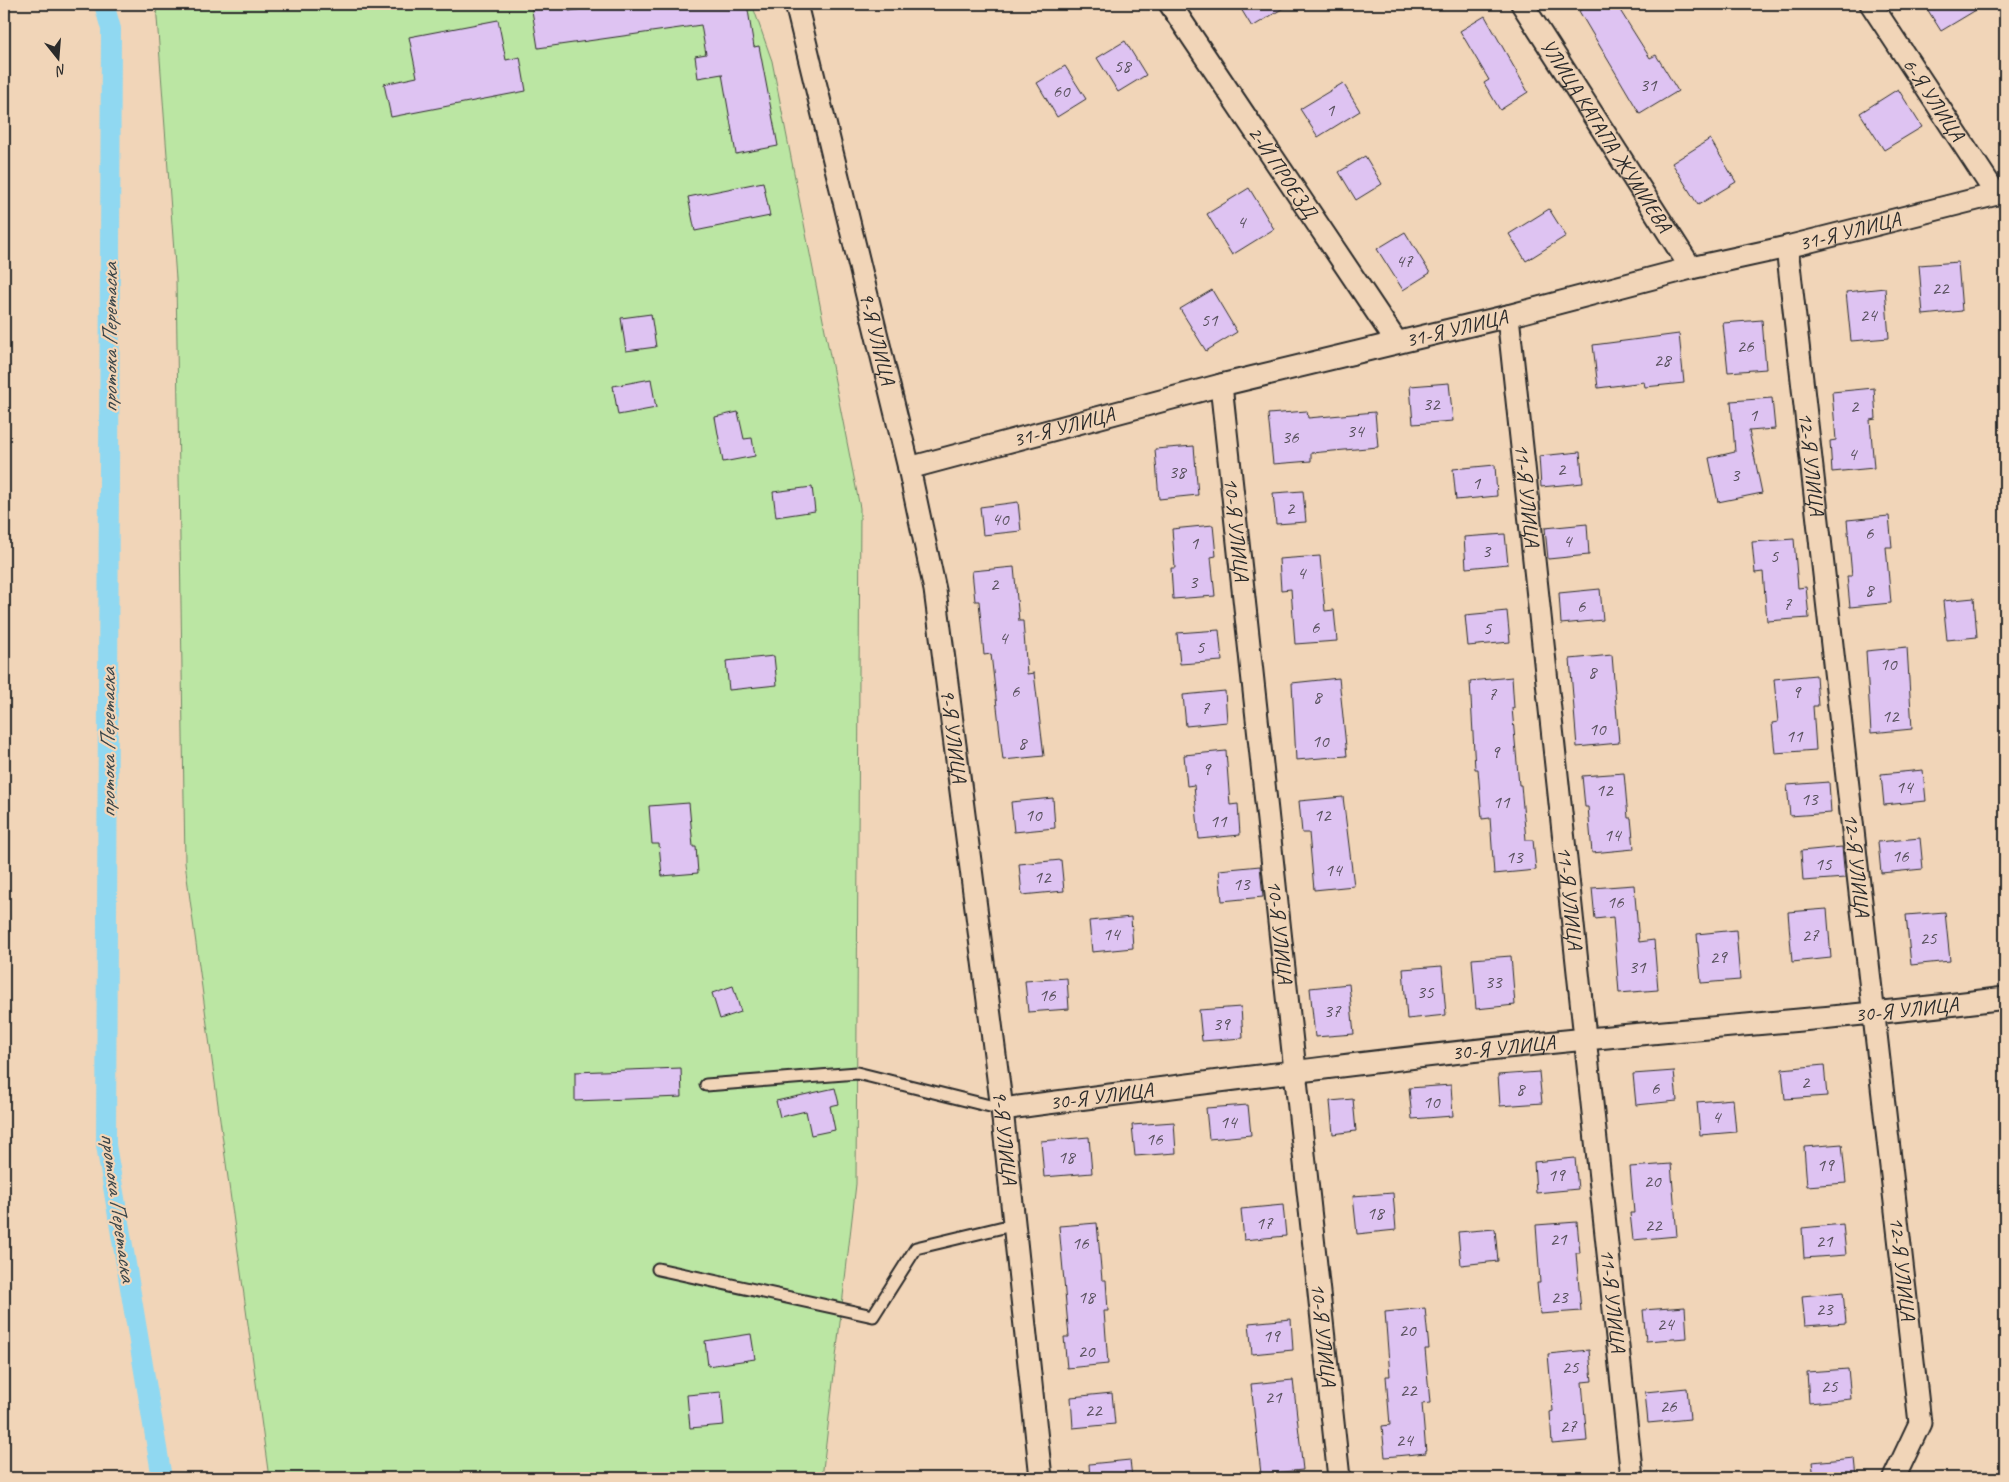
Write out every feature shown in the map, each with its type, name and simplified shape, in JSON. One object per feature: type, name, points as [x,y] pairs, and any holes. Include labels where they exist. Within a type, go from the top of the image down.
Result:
[{"type":"street","name":"9-Я УЛИЦА","points":[[796,4],[909,468],[935,590],[1002,1109],[1012,1225],[1041,1478]]},
{"type":"street","name":"2-Й ПРОЕЗД","points":[[1170,4],[1396,341]]},
{"type":"street","name":"УЛИЦА КАТАПА ЖУМИЕВА","points":[[1522,4],[1691,268]]},
{"type":"street","name":"6-Я УЛИЦА","points":[[1871,4],[2001,193]]},
{"type":"street","name":"31-Я УЛИЦА","points":[[909,468],[1221,385],[1396,341],[1508,316],[1691,268],[1787,247],[2001,193]]},
{"type":"street","name":"12-Я УЛИЦА","points":[[1787,247],[1920,1423],[1894,1478]]},
{"type":"street","name":"11-Я УЛИЦА","points":[[1508,316],[1632,1478]]},
{"type":"street","name":"10-Я УЛИЦА","points":[[1221,385],[1339,1478]]},
{"type":"street","name":"30-Я УЛИЦА","points":[[1002,1109],[1294,1071],[1585,1040],[1874,1014],[2005,998]]},
{"type":"lane","points":[[706,1085],[857,1073],[1002,1109]]},
{"type":"lane","points":[[658,1268],[873,1316],[916,1248],[1012,1225]]},
{"type":"green space","points":[[156,4],[752,4],[772,61],[860,508],[856,1184],[822,1478],[269,1478],[185,863],[176,279]]},
{"type":"building","points":[[531,4],[568,4],[569,11],[619,4],[747,4],[754,47],[759,46],[778,146],[736,154],[722,74],[698,78],[695,56],[706,54],[701,25],[538,48]]},
{"type":"building","points":[[1238,4],[1290,4],[1252,27]]},
{"type":"building","points":[[1591,4],[1616,4],[1650,58],[1656,55],[1678,91],[1640,114],[1579,11]]},
{"type":"building","points":[[1924,4],[1986,4],[1941,31]]},
{"type":"building","points":[[1485,16],[1528,92],[1500,110],[1484,83],[1489,80],[1460,31]]},
{"type":"building","points":[[498,20],[506,60],[520,57],[526,91],[391,117],[384,84],[417,77],[409,37]]},
{"type":"building","points":[[1125,41],[1146,75],[1118,92],[1097,58]]},
{"type":"building","points":[[1065,66],[1086,99],[1057,117],[1037,83]]},
{"type":"building","points":[[1343,83],[1360,111],[1318,137],[1300,109]]},
{"type":"building","points":[[1898,89],[1922,127],[1884,150],[1860,113]]},
{"type":"building","points":[[1710,139],[1736,182],[1698,205],[1672,163]]},
{"type":"building","points":[[1365,156],[1382,184],[1356,200],[1339,172]]},
{"type":"building","points":[[763,182],[770,216],[695,231],[688,197]]},
{"type":"building","points":[[1249,188],[1274,229],[1232,255],[1207,214]]},
{"type":"building","points":[[1549,209],[1566,236],[1526,261],[1509,234]]},
{"type":"building","points":[[1405,232],[1430,273],[1403,290],[1377,249]]},
{"type":"building","points":[[1958,262],[1962,311],[1923,315],[1919,265]]},
{"type":"building","points":[[1885,288],[1889,338],[1851,341],[1846,292]]},
{"type":"building","points":[[1212,290],[1237,332],[1206,351],[1180,309]]},
{"type":"building","points":[[651,314],[656,347],[626,351],[621,318]]},
{"type":"building","points":[[1762,320],[1766,369],[1728,372],[1723,323]]},
{"type":"building","points":[[1679,334],[1684,383],[1645,387],[1644,382],[1598,388],[1593,345]]},
{"type":"building","points":[[651,379],[656,408],[618,415],[613,386]]},
{"type":"building","points":[[1449,383],[1453,421],[1413,424],[1410,386]]},
{"type":"building","points":[[1874,388],[1876,419],[1870,420],[1874,468],[1832,472],[1830,441],[1836,440],[1832,392]]},
{"type":"building","points":[[1772,398],[1775,429],[1749,431],[1762,493],[1718,502],[1709,458],[1735,452],[1731,401]]},
{"type":"building","points":[[1307,411],[1308,418],[1375,412],[1378,447],[1311,453],[1311,461],[1273,464],[1268,414]]},
{"type":"building","points":[[738,412],[744,439],[752,438],[755,456],[723,462],[715,417]]},
{"type":"building","points":[[1194,446],[1198,495],[1159,499],[1155,449]]},
{"type":"building","points":[[1580,452],[1583,483],[1541,487],[1539,456]]},
{"type":"building","points":[[1495,465],[1497,496],[1456,500],[1453,469]]},
{"type":"building","points":[[812,487],[815,511],[776,517],[773,492]]},
{"type":"building","points":[[1303,491],[1306,522],[1276,524],[1273,493]]},
{"type":"building","points":[[1018,502],[1021,531],[983,535],[980,507]]},
{"type":"building","points":[[1889,516],[1892,547],[1886,547],[1891,603],[1850,607],[1847,576],[1852,576],[1847,520]]},
{"type":"building","points":[[1587,524],[1589,555],[1548,559],[1545,528]]},
{"type":"building","points":[[1213,525],[1216,556],[1211,557],[1215,596],[1173,599],[1171,568],[1175,568],[1172,529]]},
{"type":"building","points":[[1505,534],[1508,564],[1466,568],[1464,537]]},
{"type":"building","points":[[1794,539],[1798,588],[1806,587],[1809,618],[1767,621],[1763,572],[1755,573],[1752,542]]},
{"type":"building","points":[[1320,556],[1325,611],[1334,610],[1337,641],[1295,644],[1291,589],[1281,590],[1279,559]]},
{"type":"building","points":[[1014,567],[1019,621],[1023,621],[1027,674],[1034,673],[1044,756],[1003,760],[991,654],[984,655],[979,601],[975,601],[972,571]]},
{"type":"building","points":[[1600,589],[1603,620],[1561,624],[1559,593]]},
{"type":"building","points":[[1974,598],[1977,637],[1947,640],[1943,601]]},
{"type":"building","points":[[1507,611],[1510,642],[1468,646],[1465,615]]},
{"type":"building","points":[[1219,630],[1222,661],[1180,664],[1177,633]]},
{"type":"building","points":[[1907,647],[1912,729],[1871,733],[1866,651]]},
{"type":"building","points":[[1612,655],[1619,743],[1577,747],[1570,659]]},
{"type":"building","points":[[774,656],[777,685],[729,690],[726,661]]},
{"type":"building","points":[[1816,675],[1818,706],[1813,706],[1816,750],[1775,753],[1772,723],[1778,722],[1774,679]]},
{"type":"building","points":[[1512,677],[1514,708],[1512,708],[1519,785],[1521,785],[1526,840],[1533,840],[1536,870],[1494,874],[1490,818],[1482,819],[1478,769],[1475,769],[1470,681]]},
{"type":"building","points":[[1339,678],[1347,756],[1296,760],[1292,683]]},
{"type":"building","points":[[1225,691],[1227,722],[1186,726],[1183,695]]},
{"type":"building","points":[[1226,751],[1230,805],[1238,804],[1240,835],[1199,839],[1194,785],[1187,786],[1184,755]]},
{"type":"building","points":[[1923,770],[1926,801],[1884,805],[1881,774]]},
{"type":"building","points":[[1624,773],[1628,818],[1631,818],[1634,849],[1592,853],[1588,807],[1585,807],[1582,776]]},
{"type":"building","points":[[1829,782],[1831,813],[1790,816],[1787,785]]},
{"type":"building","points":[[1343,797],[1354,886],[1314,890],[1309,833],[1302,833],[1299,801]]},
{"type":"building","points":[[1053,798],[1055,828],[1014,832],[1011,802]]},
{"type":"building","points":[[689,803],[693,847],[696,847],[698,873],[662,876],[659,844],[652,844],[649,806]]},
{"type":"building","points":[[1920,838],[1923,869],[1881,873],[1878,842]]},
{"type":"building","points":[[1842,847],[1845,878],[1803,881],[1801,851]]},
{"type":"building","points":[[1061,860],[1064,891],[1022,895],[1019,864]]},
{"type":"building","points":[[1260,866],[1263,897],[1222,901],[1219,870]]},
{"type":"building","points":[[1634,885],[1639,942],[1654,940],[1658,990],[1619,993],[1613,917],[1595,919],[1592,888]]},
{"type":"building","points":[[1827,909],[1831,958],[1792,962],[1788,912]]},
{"type":"building","points":[[1945,912],[1950,961],[1911,965],[1906,915]]},
{"type":"building","points":[[1131,917],[1133,948],[1092,952],[1089,921]]},
{"type":"building","points":[[1736,930],[1740,980],[1701,983],[1697,934]]},
{"type":"building","points":[[1511,956],[1515,1005],[1476,1009],[1472,959]]},
{"type":"building","points":[[1442,966],[1446,1015],[1407,1019],[1403,969]]},
{"type":"building","points":[[1067,978],[1069,1009],[1028,1012],[1025,981]]},
{"type":"building","points":[[1349,984],[1354,1034],[1315,1037],[1310,988]]},
{"type":"building","points":[[733,986],[741,1012],[720,1019],[712,993]]},
{"type":"building","points":[[1241,1007],[1243,1038],[1202,1041],[1199,1010]]},
{"type":"building","points":[[1824,1065],[1827,1096],[1785,1099],[1782,1069]]},
{"type":"building","points":[[681,1068],[682,1097],[575,1101],[575,1072]]},
{"type":"building","points":[[1674,1071],[1677,1101],[1636,1105],[1633,1074]]},
{"type":"building","points":[[1539,1072],[1542,1103],[1500,1106],[1498,1075]]},
{"type":"building","points":[[1451,1085],[1453,1116],[1412,1119],[1409,1088]]},
{"type":"building","points":[[835,1088],[839,1104],[830,1106],[835,1130],[811,1135],[806,1111],[780,1117],[776,1101]]},
{"type":"building","points":[[1353,1099],[1356,1131],[1333,1134],[1330,1101]]},
{"type":"building","points":[[1733,1099],[1736,1132],[1700,1135],[1697,1102]]},
{"type":"building","points":[[1248,1105],[1251,1135],[1209,1139],[1206,1108]]},
{"type":"building","points":[[1174,1122],[1176,1153],[1135,1156],[1132,1125]]},
{"type":"building","points":[[1089,1137],[1092,1173],[1044,1177],[1041,1141]]},
{"type":"building","points":[[1842,1144],[1846,1183],[1807,1186],[1804,1147]]},
{"type":"building","points":[[1575,1158],[1578,1189],[1536,1193],[1534,1162]]},
{"type":"building","points":[[1671,1164],[1677,1236],[1633,1240],[1630,1213],[1634,1213],[1630,1167]]},
{"type":"building","points":[[1393,1193],[1396,1230],[1357,1234],[1353,1196]]},
{"type":"building","points":[[1283,1205],[1286,1236],[1244,1240],[1241,1209]]},
{"type":"building","points":[[1577,1222],[1580,1253],[1576,1253],[1581,1311],[1540,1314],[1537,1283],[1540,1283],[1536,1225]]},
{"type":"building","points":[[1097,1223],[1102,1280],[1106,1280],[1108,1311],[1104,1311],[1108,1364],[1067,1368],[1064,1337],[1069,1337],[1059,1226]]},
{"type":"building","points":[[1843,1224],[1846,1255],[1804,1258],[1802,1228]]},
{"type":"building","points":[[1495,1229],[1498,1261],[1461,1265],[1458,1232]]},
{"type":"building","points":[[1843,1292],[1846,1323],[1805,1326],[1802,1296]]},
{"type":"building","points":[[1685,1307],[1687,1338],[1646,1341],[1643,1310]]},
{"type":"building","points":[[1425,1308],[1429,1349],[1425,1349],[1430,1403],[1422,1404],[1426,1453],[1385,1457],[1382,1426],[1390,1425],[1386,1376],[1390,1376],[1385,1312]]},
{"type":"building","points":[[1291,1319],[1293,1350],[1252,1354],[1249,1323]]},
{"type":"building","points":[[751,1334],[755,1359],[708,1366],[705,1341]]},
{"type":"building","points":[[1589,1350],[1592,1381],[1582,1382],[1587,1441],[1552,1444],[1550,1412],[1553,1411],[1548,1354]]},
{"type":"building","points":[[1848,1369],[1851,1399],[1809,1403],[1807,1372]]},
{"type":"building","points":[[1293,1380],[1303,1470],[1261,1474],[1251,1384]]},
{"type":"building","points":[[1687,1388],[1690,1419],[1648,1423],[1645,1392]]},
{"type":"building","points":[[721,1392],[724,1425],[690,1428],[687,1395]]},
{"type":"building","points":[[1112,1393],[1115,1424],[1073,1428],[1071,1397]]},
{"type":"building","points":[[1854,1458],[1856,1478],[1814,1478],[1812,1462]]},
{"type":"building","points":[[1130,1460],[1132,1478],[1090,1478],[1089,1464]]},
{"type":"waterway","name":"протока Перетаска","points":[[104,4],[111,29],[106,1145],[162,1478]]}]
